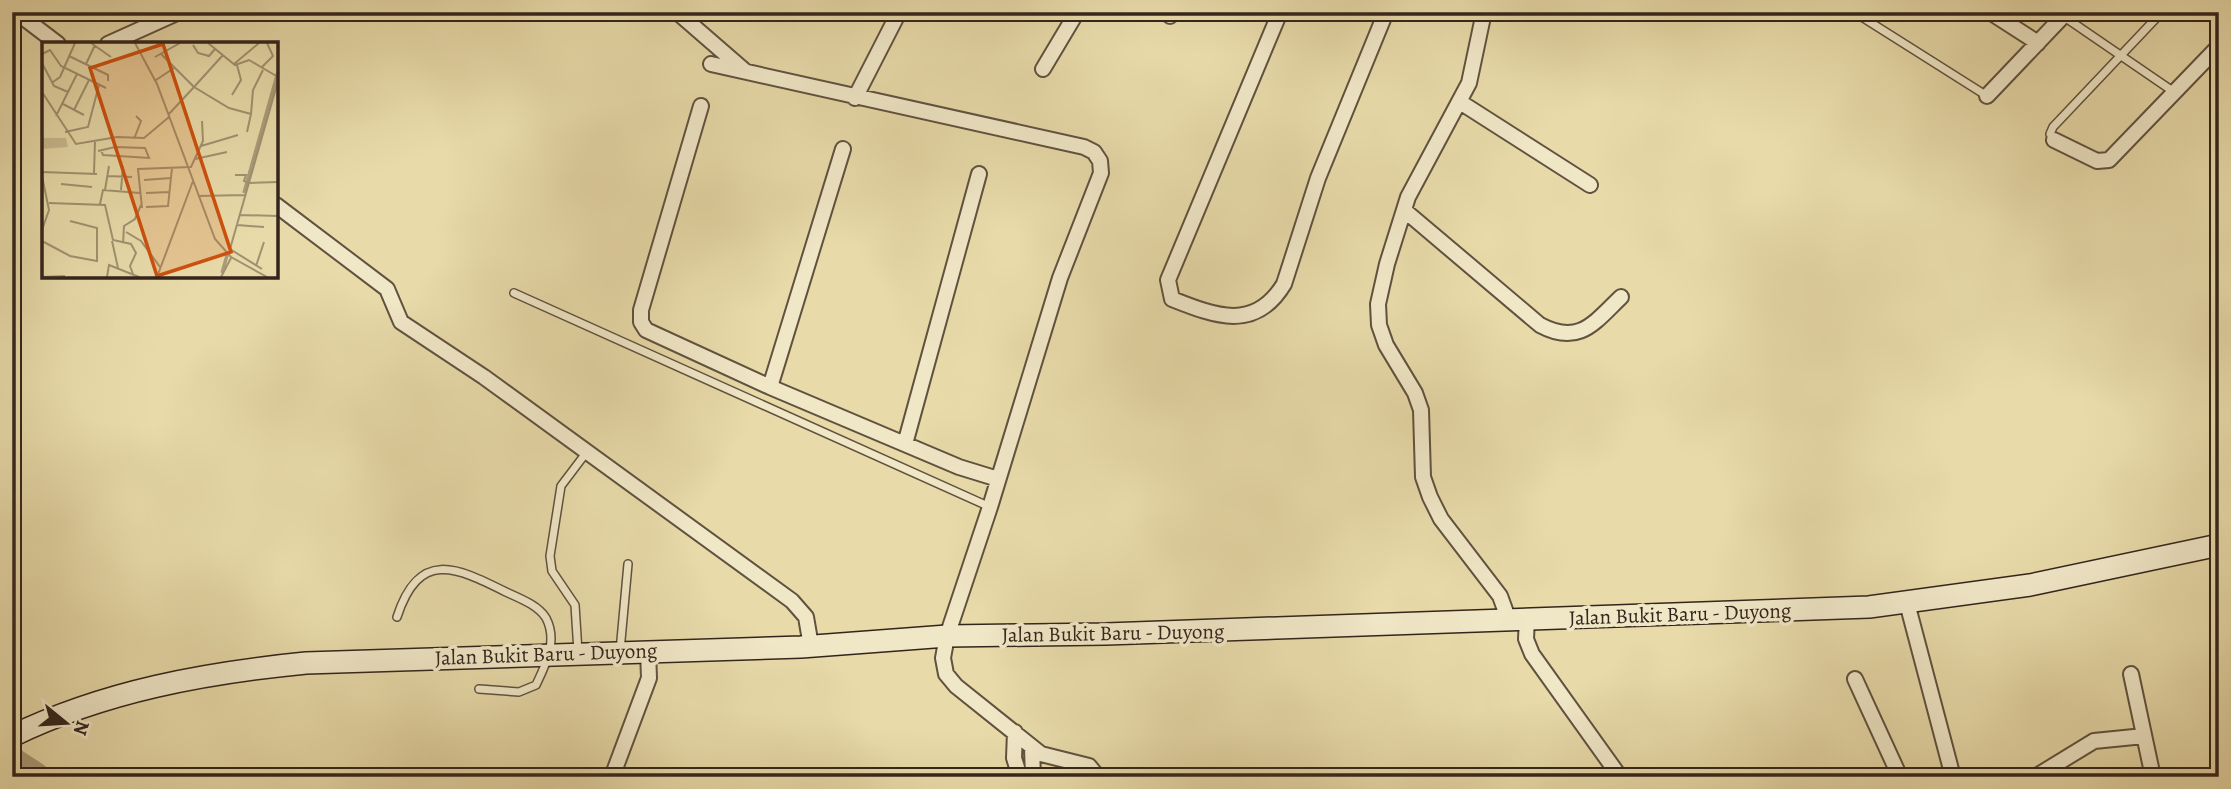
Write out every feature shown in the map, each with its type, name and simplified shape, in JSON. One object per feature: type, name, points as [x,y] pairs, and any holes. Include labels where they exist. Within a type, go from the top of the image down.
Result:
[{"type":"main road","name":"Jalan Bukit Baru - Duyong","points":[[14,735],[114,697],[172,681],[233,670],[359,660],[811,646],[947,636],[1146,633],[1518,618],[1668,616],[1907,603],[2030,585],[2219,545]]},
{"type":"street","points":[[16,12],[55,42]]},
{"type":"street","points":[[112,42],[179,12]]},
{"type":"street","points":[[677,12],[748,74]]},
{"type":"street","points":[[855,98],[899,12]]},
{"type":"street","points":[[1043,69],[1077,12]]},
{"type":"street","points":[[1280,12],[1168,280],[1172,299],[1231,317],[1243,317],[1263,309],[1275,298],[1283,284],[1318,178],[1386,12]]},
{"type":"street","points":[[1484,12],[1475,66],[1460,103],[1413,186],[1404,210],[1378,304],[1379,325],[1420,410],[1423,477],[1441,519],[1518,618],[1532,654],[1620,777]]},
{"type":"street","points":[[1990,12],[2038,43]]},
{"type":"street","points":[[1987,96],[2065,14]]},
{"type":"street","points":[[2054,140],[2097,161],[2109,160],[2219,46]]},
{"type":"street","points":[[711,64],[1084,147],[1094,152],[1100,161],[1097,189],[1059,278],[990,507],[947,636],[943,658],[946,674],[977,706],[1015,732],[1032,748],[1053,758],[1089,766],[1098,777]]},
{"type":"street","points":[[1460,103],[1590,185]]},
{"type":"street","points":[[701,106],[643,303],[641,322],[646,330],[770,387],[998,480]]},
{"type":"street","points":[[770,387],[843,149]]},
{"type":"street","points":[[905,444],[979,174]]},
{"type":"street","points":[[278,207],[387,289],[394,299],[401,322],[484,377],[792,601],[806,617],[811,646]]},
{"type":"street","points":[[1404,210],[1540,325],[1553,332],[1566,335],[1580,332],[1621,297]]},
{"type":"street","points":[[1907,603],[1953,777]]},
{"type":"street","points":[[612,777],[649,678],[648,651]]},
{"type":"street","points":[[2131,674],[2153,777]]},
{"type":"street","points":[[1855,679],[1900,777]]},
{"type":"street","points":[[1015,732],[1014,758],[1020,777]]},
{"type":"street","points":[[2035,777],[2094,741],[2144,736]]},
{"type":"street","points":[[1032,748],[1033,777]]},
{"type":"lane","points":[[1854,12],[1987,96]]},
{"type":"lane","points":[[2054,140],[2050,134],[2053,127],[2162,12]]},
{"type":"lane","points":[[2065,14],[2174,92]]},
{"type":"lane","points":[[514,293],[990,507]]},
{"type":"lane","points":[[578,653],[575,605],[552,571],[550,556],[561,486],[586,453]]},
{"type":"lane","points":[[620,652],[628,564]]},
{"type":"lane","points":[[397,617],[410,587],[422,575],[437,568],[453,568],[470,573],[538,609],[548,625],[551,653],[536,685],[519,692],[479,690]]},
{"type":"waterway","points":[[12,762],[35,777]]}]
